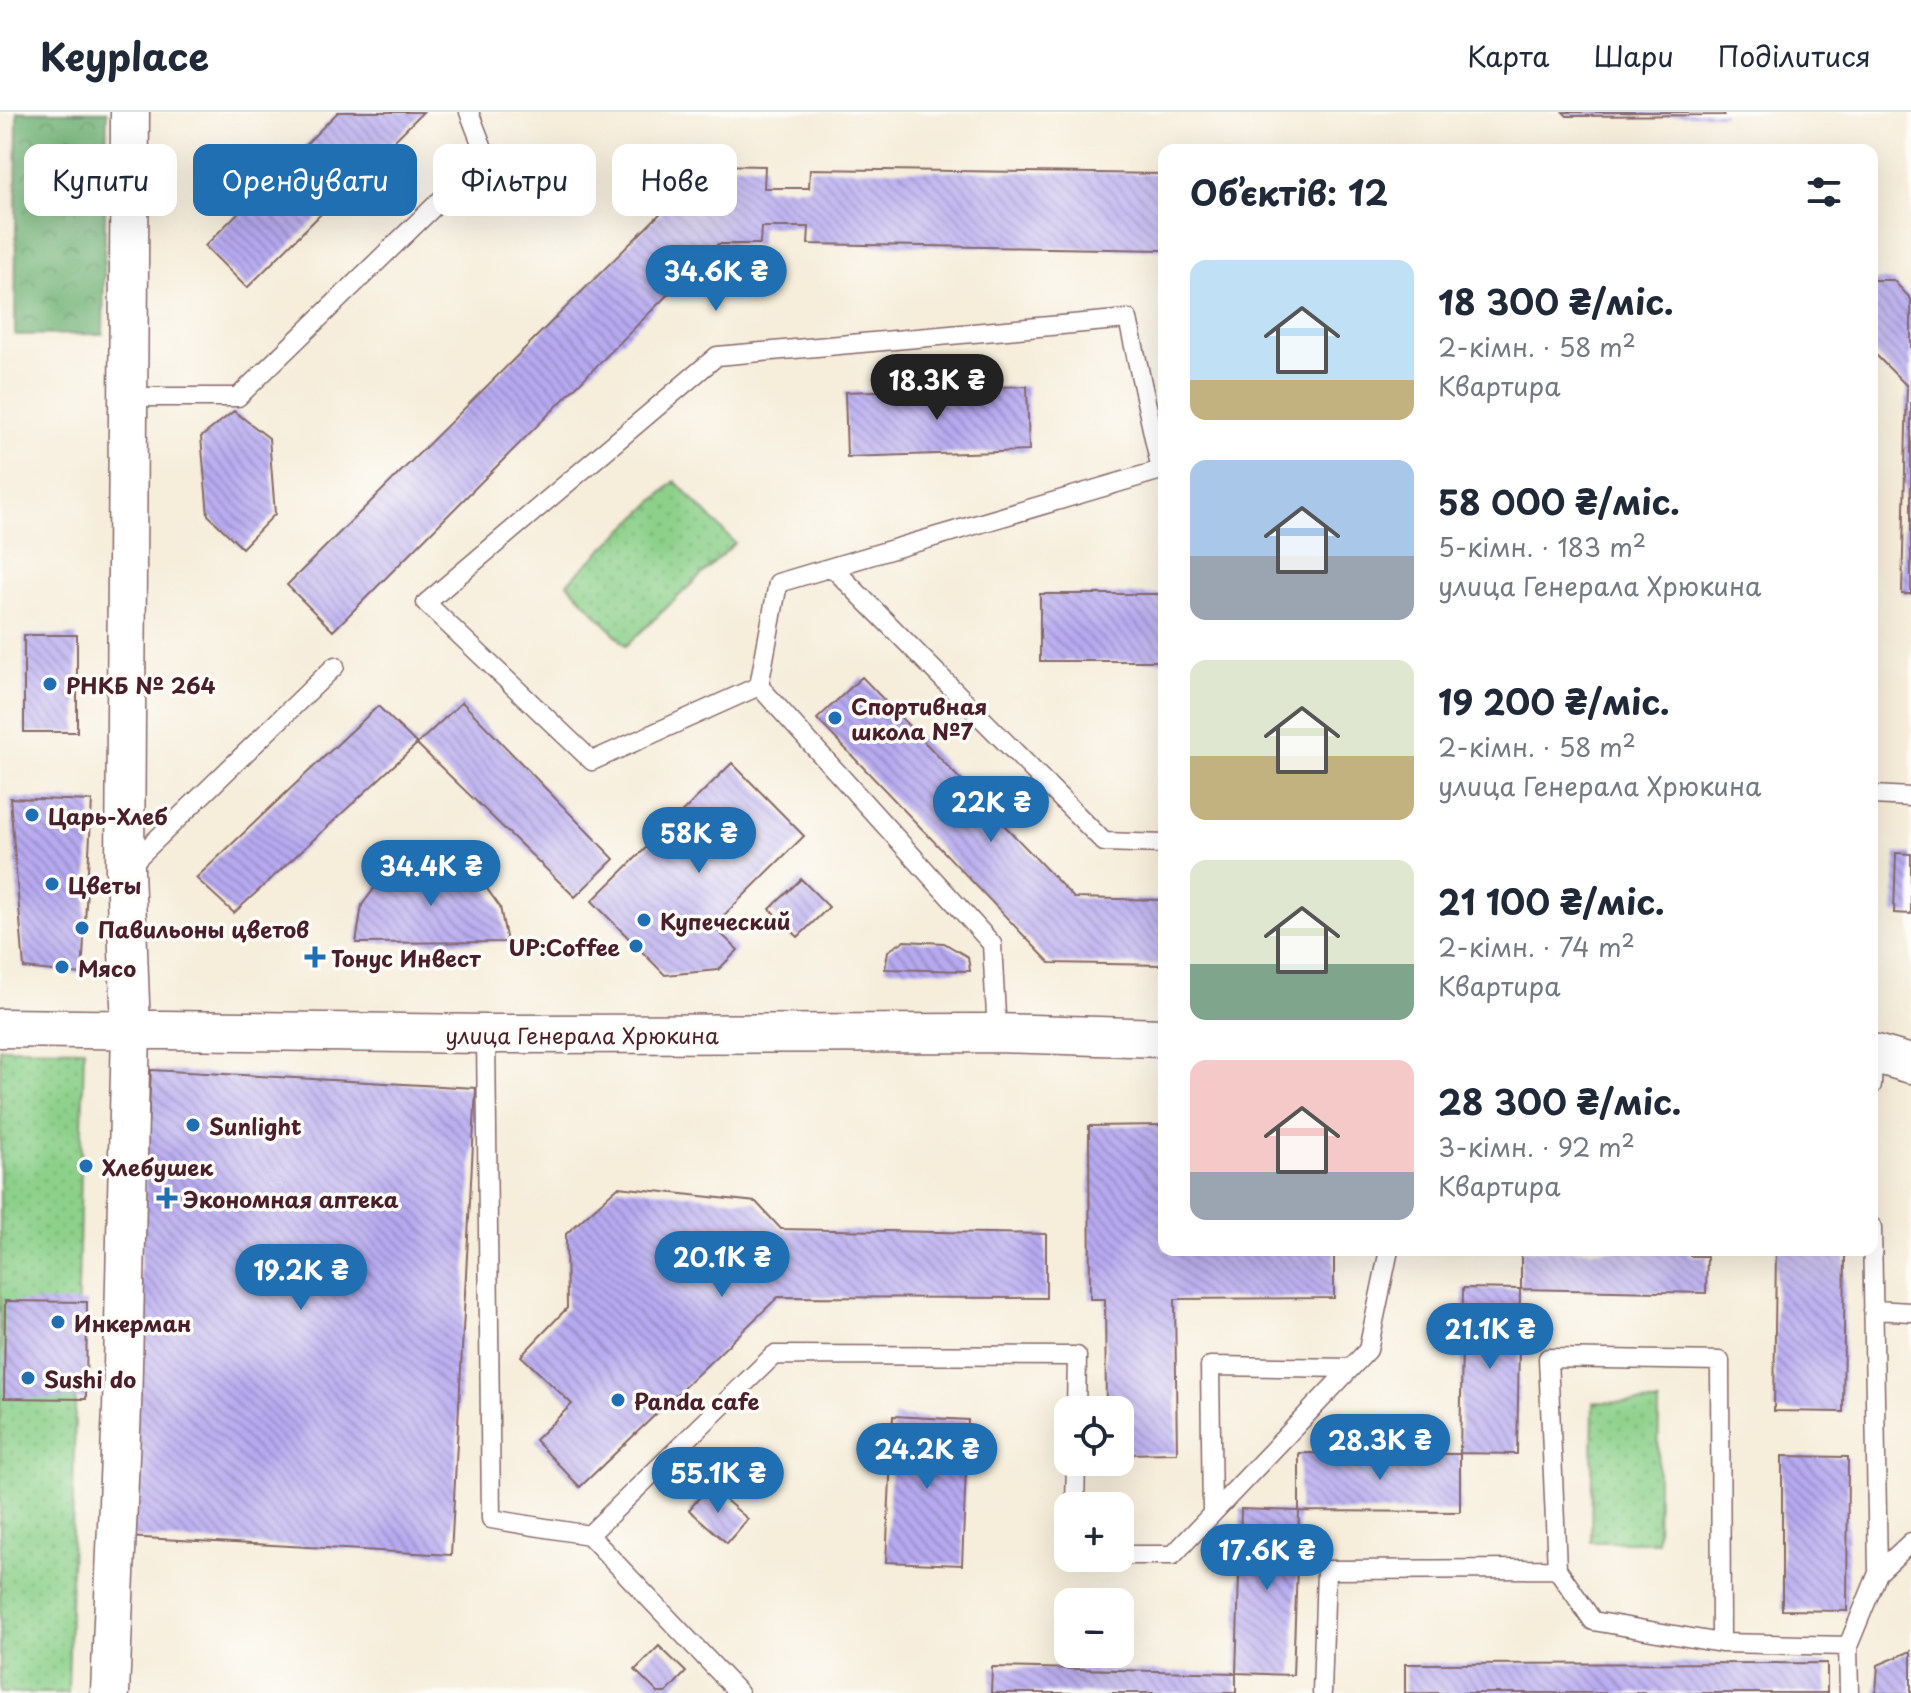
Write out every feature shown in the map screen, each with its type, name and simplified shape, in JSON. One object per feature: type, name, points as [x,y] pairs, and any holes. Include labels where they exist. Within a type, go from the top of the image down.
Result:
[{"type":"street","points":[[110,1693],[122,1408],[131,1029],[125,870],[130,112]]},
{"type":"street","name":"улица Генерала Хрюкина","points":[[0,1028],[486,1034],[997,1033],[1158,1038]]},
{"type":"street","points":[[1878,1063],[1911,1064]]},
{"type":"lane","points":[[129,397],[238,397],[486,156],[469,112]]},
{"type":"lane","points":[[759,686],[592,761],[426,603],[717,356],[1128,319],[1158,456]]},
{"type":"lane","points":[[759,686],[778,583],[1158,471]]},
{"type":"lane","points":[[832,567],[1104,842],[1158,844]]},
{"type":"lane","points":[[125,870],[335,666]]},
{"type":"lane","points":[[759,686],[992,944],[997,1033]]},
{"type":"lane","points":[[1878,795],[1911,797]]},
{"type":"lane","points":[[486,1034],[491,1519],[589,1535],[739,1693]]},
{"type":"lane","points":[[1134,1555],[1173,1555],[1368,1350],[1388,1256]]},
{"type":"lane","points":[[1849,1693],[1848,1646],[1878,1573],[1872,1256]]},
{"type":"lane","points":[[1873,1310],[1911,1312]]},
{"type":"lane","points":[[589,1535],[774,1355],[1077,1356],[1076,1396]]},
{"type":"lane","points":[[1721,1643],[1720,1361],[1548,1358],[1557,1569],[1593,1621],[1721,1643],[1848,1646]]},
{"type":"lane","points":[[1212,1513],[1210,1366],[1351,1368]]},
{"type":"lane","points":[[1878,1573],[1911,1542]]},
{"type":"lane","points":[[1322,1693],[1326,1570],[1557,1569]]},
{"type":"green space","points":[[17,112],[107,112],[106,144],[24,144],[24,216],[105,216],[103,334],[15,335]]},
{"type":"green space","points":[[675,481],[735,543],[626,646],[567,583]]},
{"type":"green space","points":[[0,1048],[84,1049],[68,1693],[0,1693]]},
{"type":"green space","points":[[1593,1402],[1659,1403],[1657,1542],[1591,1542]]},
{"type":"building","points":[[338,112],[423,112],[391,144],[306,144]]},
{"type":"building","points":[[1563,112],[1724,112],[1724,115],[1567,116]]},
{"type":"building","points":[[737,166],[765,166],[764,188],[809,188],[810,169],[1158,174],[1158,250],[808,244],[809,227],[761,227],[760,244],[718,244],[333,631],[287,585],[658,216],[737,216]]},
{"type":"building","points":[[235,216],[319,216],[247,288],[205,246]]},
{"type":"building","points":[[1878,280],[1893,280],[1911,299],[1911,594],[1902,594],[1907,386],[1878,357]]},
{"type":"building","points":[[1027,386],[1029,451],[847,457],[845,392]]},
{"type":"building","points":[[234,411],[269,438],[275,514],[242,548],[208,515],[201,437]]},
{"type":"building","points":[[1040,594],[1158,594],[1158,661],[1040,661]]},
{"type":"building","name":"РНКБ № 264","points":[[24,635],[77,635],[77,732],[24,732]]},
{"type":"building","points":[[862,677],[1074,898],[1158,900],[1158,965],[1050,963],[817,719]]},
{"type":"building","points":[[462,702],[614,859],[575,897],[417,744]]},
{"type":"building","points":[[378,706],[417,744],[234,913],[196,878]]},
{"type":"building","points":[[732,763],[804,836],[713,926],[738,950],[718,970],[665,975],[592,901]]},
{"type":"building","name":"Цветы","points":[[10,798],[92,801],[82,974],[24,968]]},
{"type":"building","points":[[1896,853],[1911,854],[1911,914],[1894,913]]},
{"type":"building","points":[[407,864],[453,865],[467,870],[482,882],[500,907],[507,942],[356,943],[362,905],[380,881]]},
{"type":"building","points":[[801,879],[829,907],[798,937],[770,909]]},
{"type":"building","points":[[904,941],[944,943],[968,957],[970,971],[885,969],[888,951]]},
{"type":"building","points":[[151,1070],[476,1088],[451,1555],[126,1537]]},
{"type":"building","points":[[1158,1125],[1158,1256],[1334,1256],[1334,1298],[1175,1299],[1177,1453],[1134,1454],[1134,1396],[1106,1396],[1105,1299],[1090,1299],[1089,1126]]},
{"type":"building","points":[[618,1187],[756,1202],[781,1229],[1046,1234],[1046,1298],[778,1297],[580,1487],[535,1440],[572,1404],[521,1356],[567,1308],[566,1234]]},
{"type":"building","points":[[1521,1256],[1707,1256],[1706,1293],[1521,1289]]},
{"type":"building","points":[[1776,1256],[1845,1256],[1843,1412],[1774,1411]]},
{"type":"building","points":[[1463,1288],[1520,1289],[1517,1454],[1460,1453]]},
{"type":"building","points":[[5,1301],[87,1302],[86,1399],[4,1398]]},
{"type":"building","points":[[893,1416],[968,1420],[962,1565],[886,1562]]},
{"type":"building","points":[[1299,1453],[1460,1454],[1460,1512],[1299,1511]]},
{"type":"building","points":[[1782,1456],[1848,1457],[1847,1611],[1782,1610]]},
{"type":"building","points":[[709,1486],[748,1519],[727,1543],[689,1510]]},
{"type":"building","points":[[1241,1509],[1299,1511],[1293,1675],[1236,1673]]},
{"type":"building","points":[[659,1646],[686,1672],[666,1693],[658,1693],[635,1670]]},
{"type":"building","points":[[1911,1651],[1911,1693],[1876,1693],[1878,1665]]},
{"type":"building","points":[[1827,1663],[1827,1693],[1405,1693],[1405,1664]]},
{"type":"building","points":[[992,1667],[1236,1673],[1236,1693],[991,1693]]},
{"type":"place","name":"РНКБ № 264","points":[[50,684]]},
{"type":"place","name":"Спортивная школа №7","points":[[835,718]]},
{"type":"place","name":"Царь-Хлеб","points":[[32,815]]},
{"type":"place","name":"Цветы","points":[[52,884]]},
{"type":"place","name":"Купеческий","points":[[644,920]]},
{"type":"place","name":"Павильоны цветов","points":[[82,928]]},
{"type":"place","name":"UP:Coffee","points":[[636,946]]},
{"type":"place","name":"Тонус Инвест","points":[[315,957]]},
{"type":"place","name":"Мясо","points":[[62,967]]},
{"type":"place","name":"Sunlight","points":[[193,1125]]},
{"type":"place","name":"Хлебушек","points":[[86,1166]]},
{"type":"place","name":"Экономная аптека","points":[[167,1198]]},
{"type":"place","name":"Инкерман","points":[[58,1322]]},
{"type":"place","name":"Sushi do","points":[[28,1378]]},
{"type":"place","name":"Panda cafe","points":[[618,1400]]}]
